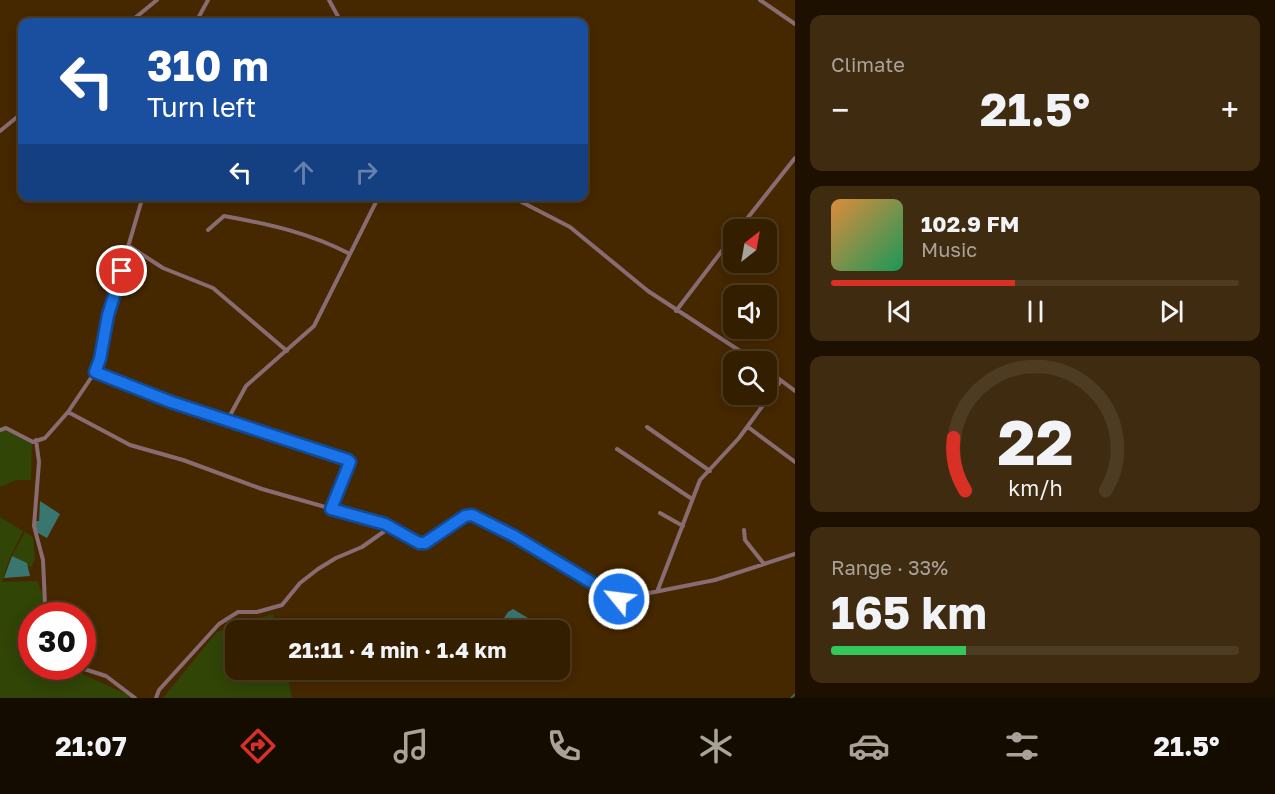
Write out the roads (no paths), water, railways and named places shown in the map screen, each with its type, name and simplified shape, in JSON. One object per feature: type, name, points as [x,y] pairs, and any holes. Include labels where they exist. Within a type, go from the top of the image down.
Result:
[{"type":"street","points":[[135,18],[157,0]]},
{"type":"street","points":[[198,18],[208,0]]},
{"type":"street","points":[[329,0],[339,18]]},
{"type":"street","points":[[760,0],[795,24]]},
{"type":"street","points":[[0,131],[18,116]]},
{"type":"street","points":[[747,219],[795,158]]},
{"type":"street","points":[[0,430],[6,428],[33,442],[45,438],[68,412],[95,372],[100,359],[108,315],[142,201]]},
{"type":"street","points":[[228,419],[246,386],[314,326],[376,201]]},
{"type":"street","points":[[520,201],[570,227],[609,256],[627,276],[676,311],[740,351]]},
{"type":"street","points":[[208,230],[224,216],[282,226],[329,243],[350,254]]},
{"type":"street","points":[[129,246],[163,268],[213,288],[287,351]]},
{"type":"street","points":[[676,311],[723,249]]},
{"type":"street","points":[[95,372],[171,402],[348,460],[350,462],[331,509]]},
{"type":"street","points":[[777,378],[795,391]]},
{"type":"street","points":[[657,592],[700,480],[748,427],[780,381]]},
{"type":"street","points":[[68,412],[130,445],[385,524],[389,528],[398,529],[419,543],[425,543],[465,516],[472,515],[514,536],[619,599],[714,580],[795,554]]},
{"type":"street","points":[[647,427],[710,471]]},
{"type":"street","points":[[748,427],[795,462]]},
{"type":"street","points":[[36,440],[39,462],[34,526],[43,560],[45,602]]},
{"type":"street","points":[[617,450],[692,499]]},
{"type":"street","points":[[660,513],[683,526]]},
{"type":"street","points":[[156,698],[159,690],[219,624],[238,612],[257,612],[282,605],[300,583],[318,569],[336,558],[362,548],[389,528]]},
{"type":"street","points":[[744,530],[746,540],[764,564]]},
{"type":"street","points":[[96,673],[105,676],[135,698]]},
{"type":"water","points":[[40,501],[60,514],[47,538],[36,532],[35,521],[39,521]]},
{"type":"water","points":[[12,556],[27,563],[30,576],[4,578]]},
{"type":"water","points":[[513,609],[531,620],[503,620]]},
{"type":"waterway","points":[[791,698],[795,694]]}]
